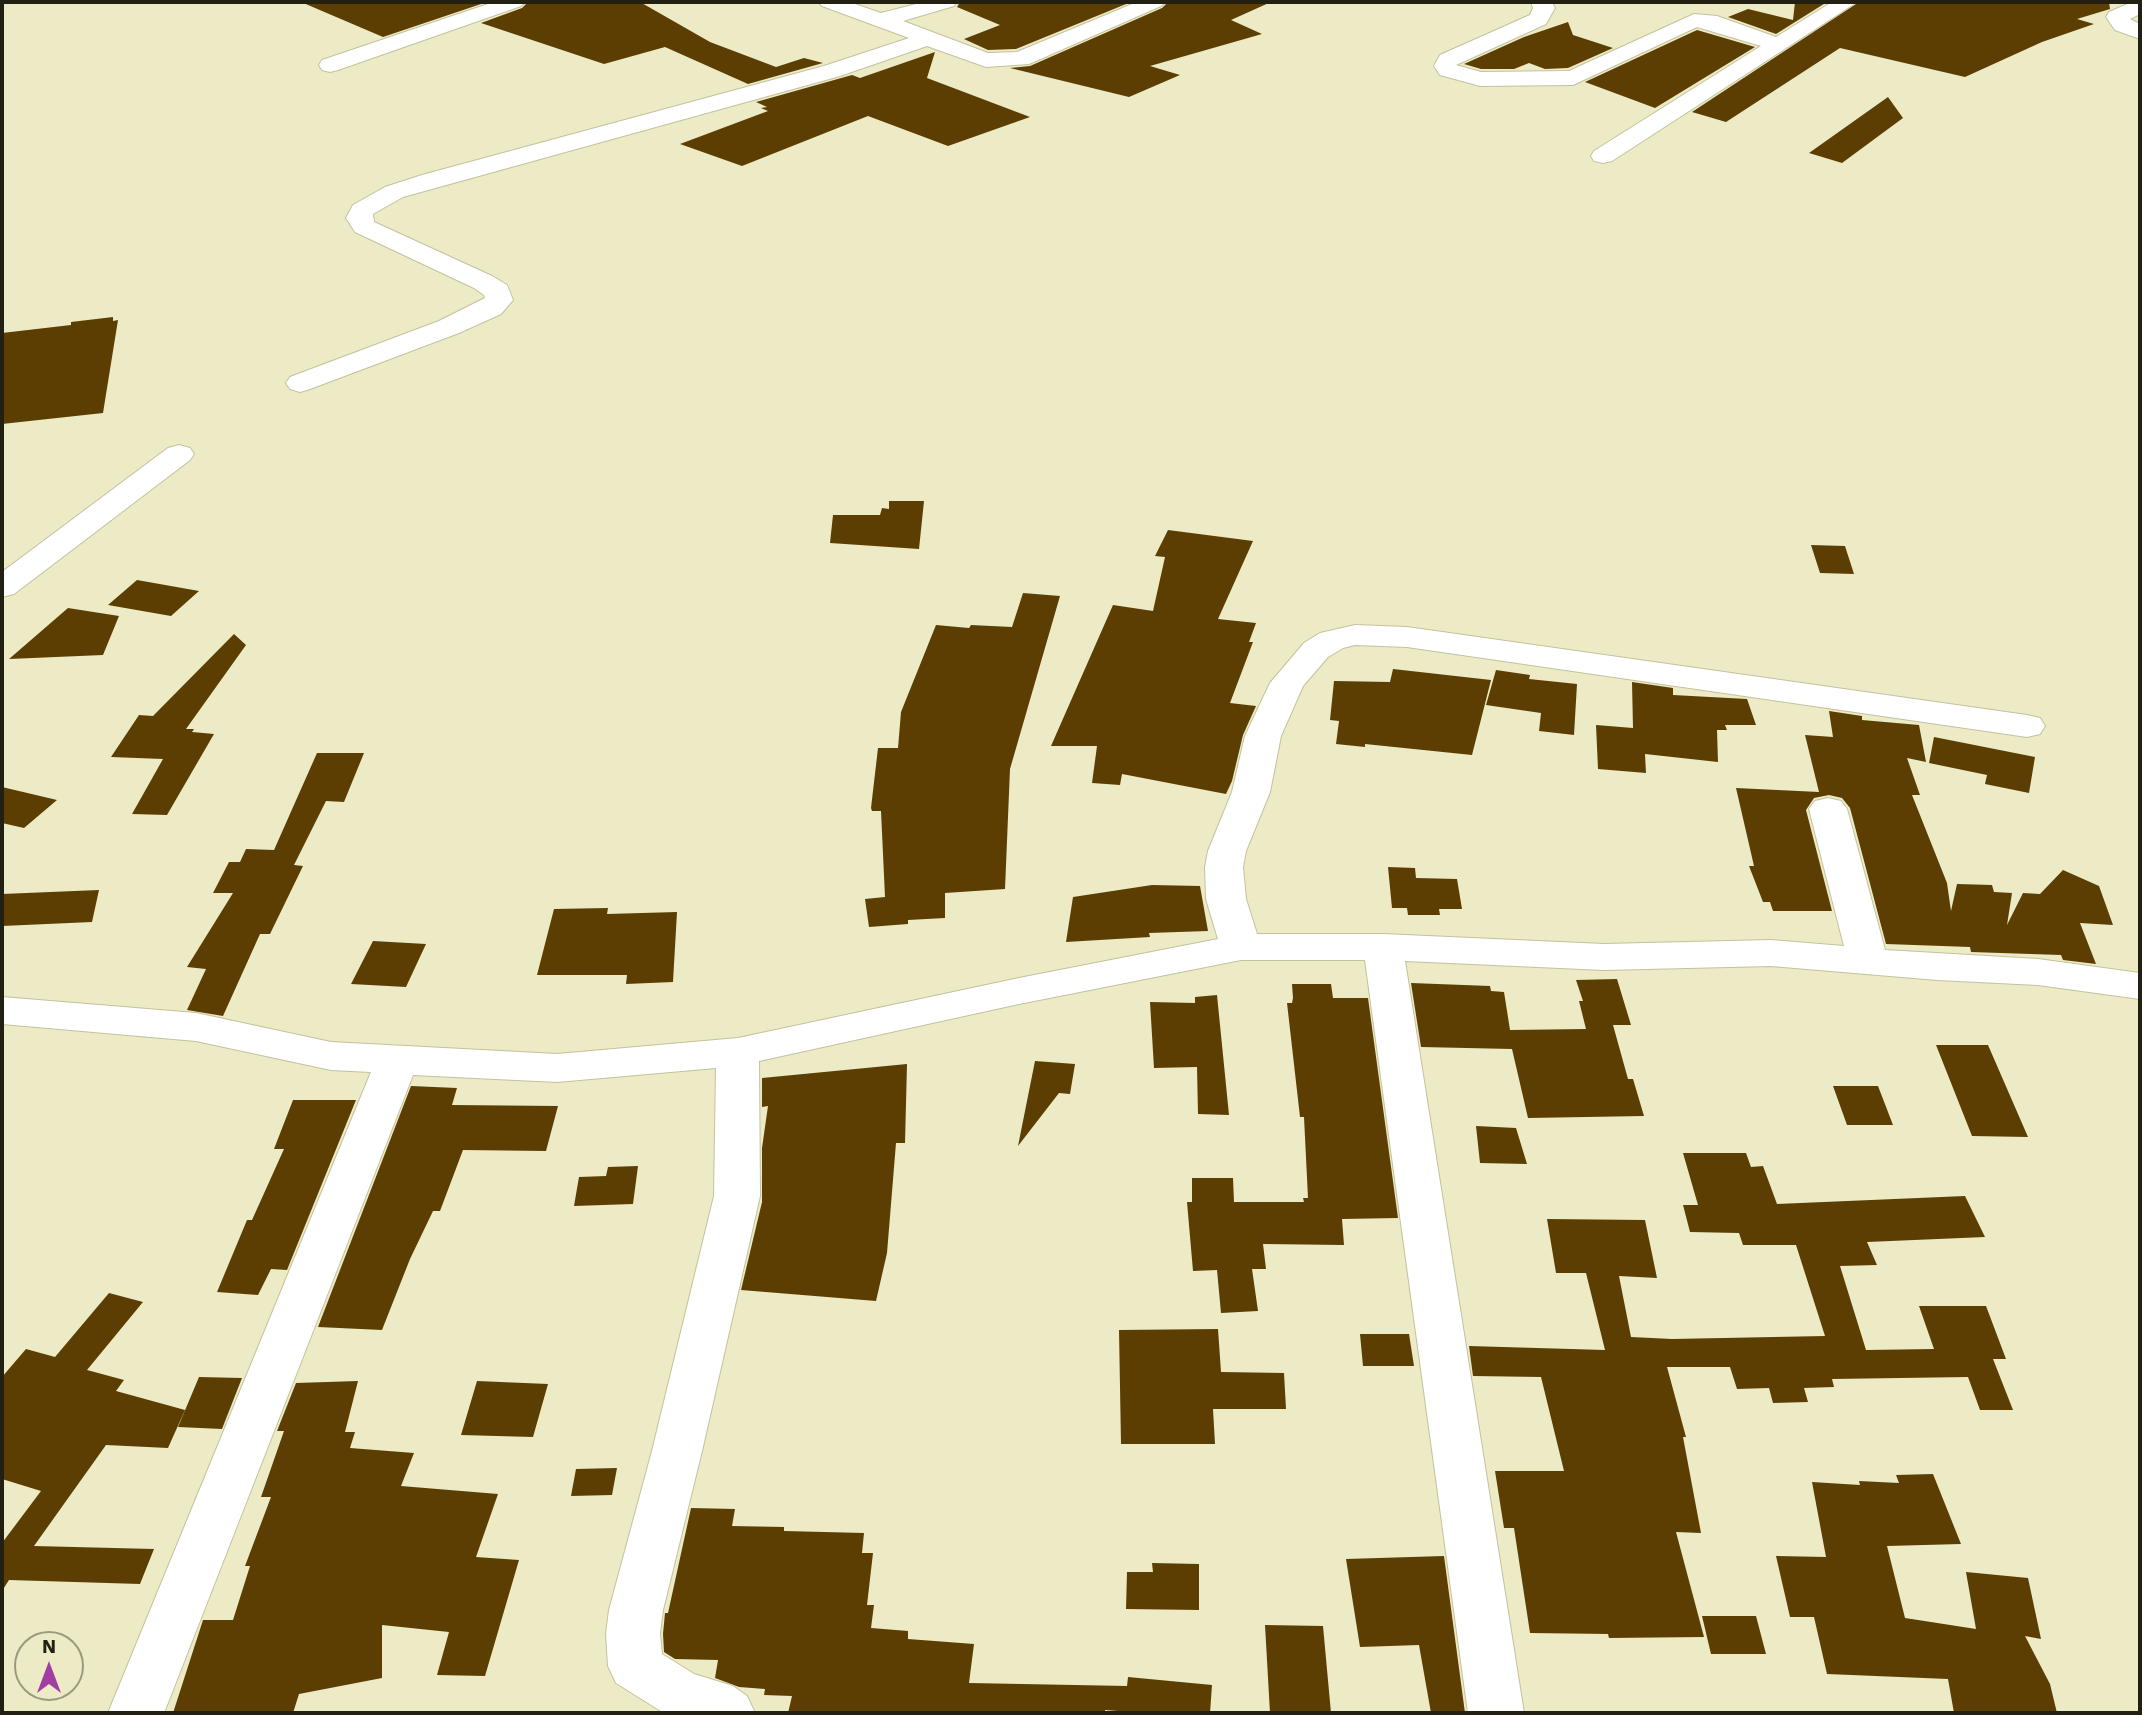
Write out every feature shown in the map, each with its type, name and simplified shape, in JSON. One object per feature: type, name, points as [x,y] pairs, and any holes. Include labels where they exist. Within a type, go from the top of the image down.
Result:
[{"type":"street","points":[[330,65],[513,2]]},
{"type":"street","points":[[830,2],[986,60],[1021,59],[1154,2]]},
{"type":"street","points":[[881,20],[947,2]]},
{"type":"street","points":[[1541,2],[1544,8],[1538,19],[1448,60],[1444,65],[1448,70],[1480,79],[1573,78],[1698,20],[1777,44]]},
{"type":"street","points":[[1603,156],[1846,2]]},
{"type":"street","points":[[2140,6],[2117,17],[2123,25],[2140,32]]},
{"type":"street","points":[[300,383],[449,327],[491,308],[499,300],[497,291],[483,282],[364,227],[359,218],[362,210],[376,201],[432,180],[832,71],[917,43],[924,38]]},
{"type":"street","points":[[2,587],[179,454]]},
{"type":"street","points":[[1241,947],[1226,900],[1224,867],[1227,851],[1251,792],[1263,736],[1287,684],[1316,650],[1332,640],[1355,635],[1407,636],[2027,726]]},
{"type":"street","points":[[1828,809],[1868,960]]},
{"type":"street","points":[[2,1010],[196,1027],[331,1056],[557,1068],[738,1052],[1019,991],[1241,947],[1383,947],[1604,957],[1771,953],[1937,967],[2038,972],[2140,986]]},
{"type":"street","points":[[1383,947],[1496,1713]]},
{"type":"street","points":[[727,1713],[713,1703],[680,1695],[635,1666],[633,1634],[636,1610],[677,1451],[737,1196],[738,1052]]},
{"type":"street","points":[[136,1713],[397,1060]]},
{"type":"building","points":[[301,2],[487,2],[383,37]]},
{"type":"building","points":[[528,2],[640,2],[710,42],[776,67],[804,58],[823,63],[748,84],[665,47],[604,64],[481,23],[522,8]]},
{"type":"building","points":[[960,2],[1131,2],[1016,49],[988,50],[964,39],[1000,25],[957,7]]},
{"type":"building","points":[[1168,2],[1271,2],[1231,20],[1262,34],[1150,66],[1180,75],[1129,97],[1010,68],[1030,66],[1162,8]]},
{"type":"building","points":[[1795,2],[1827,2],[1776,34],[1728,17],[1748,9],[1793,20]]},
{"type":"building","points":[[1859,2],[2109,2],[2110,9],[2077,19],[2094,24],[2042,42],[1965,77],[1840,48],[1726,122],[1692,112]]},
{"type":"building","points":[[1568,22],[1573,35],[1613,48],[1568,68],[1545,69],[1529,63],[1514,69],[1481,69],[1464,64],[1524,37]]},
{"type":"building","points":[[1697,30],[1755,47],[1655,108],[1585,82]]},
{"type":"building","points":[[935,52],[927,78],[1030,117],[948,146],[868,116],[742,166],[680,144],[768,111],[761,108],[767,107],[756,102],[852,75],[860,78]]},
{"type":"building","points":[[1888,97],[1903,118],[1842,163],[1809,153]]},
{"type":"building","points":[[113,317],[113,321],[118,320],[103,413],[2,424],[2,333]]},
{"type":"building","points":[[889,501],[924,501],[919,549],[830,543],[833,515],[880,515],[882,508],[889,509]]},
{"type":"building","points":[[1168,530],[1253,541],[1218,619],[1256,623],[1249,642],[1253,642],[1230,703],[1256,706],[1243,735],[1232,781],[1226,794],[1122,774],[1120,785],[1092,783],[1097,746],[1051,746],[1113,605],[1153,611],[1165,557],[1155,556]]},
{"type":"building","points":[[1811,545],[1845,546],[1854,574],[1820,573]]},
{"type":"building","points":[[137,580],[199,591],[171,616],[108,605]]},
{"type":"building","points":[[1023,593],[1060,596],[1010,769],[1005,889],[945,893],[945,918],[908,920],[908,924],[869,927],[865,899],[885,897],[881,811],[872,811],[871,808],[878,748],[898,748],[901,712],[936,625],[969,628],[971,625],[1012,627]]},
{"type":"building","points":[[68,608],[119,616],[103,655],[9,659]]},
{"type":"building","points":[[234,634],[246,645],[186,729],[214,734],[167,815],[132,814],[163,759],[111,757],[139,715],[153,716]]},
{"type":"building","points":[[1393,669],[1491,680],[1472,755],[1365,744],[1365,747],[1336,744],[1339,721],[1330,720],[1334,681],[1390,682]]},
{"type":"building","points":[[1496,670],[1530,675],[1529,679],[1577,684],[1574,735],[1539,731],[1541,713],[1486,705]]},
{"type":"building","points":[[1632,682],[1673,688],[1673,695],[1747,699],[1756,725],[1725,725],[1727,730],[1717,730],[1718,762],[1645,754],[1646,773],[1598,769],[1596,725],[1633,728]]},
{"type":"building","points":[[1829,711],[1862,716],[1862,720],[1919,725],[1926,762],[1907,758],[1920,795],[1912,795],[1947,883],[1951,911],[1957,884],[1992,885],[1994,892],[2012,893],[2007,925],[2023,893],[2040,894],[2063,870],[2099,886],[2113,925],[2080,923],[2096,964],[2063,960],[2061,955],[1971,952],[1970,947],[1886,944],[1850,808],[1842,798],[1829,795],[1814,798],[1806,810],[1832,911],[1773,911],[1770,902],[1763,902],[1749,866],[1754,866],[1736,788],[1819,792],[1805,735],[1833,737]]},
{"type":"building","points":[[1934,737],[2035,757],[2029,793],[1985,784],[1987,775],[1929,763]]},
{"type":"building","points":[[317,753],[364,753],[344,802],[326,801],[294,865],[303,866],[270,934],[260,934],[223,1016],[187,1010],[206,969],[187,967],[233,893],[213,893],[229,862],[240,862],[246,849],[274,850]]},
{"type":"building","points":[[2,787],[57,800],[24,828],[2,823]]},
{"type":"building","points":[[1388,867],[1415,868],[1416,878],[1457,879],[1462,909],[1439,909],[1440,915],[1408,915],[1407,908],[1392,908]]},
{"type":"building","points":[[1152,885],[1200,886],[1208,931],[1149,933],[1150,937],[1066,942],[1073,897]]},
{"type":"building","points":[[99,890],[92,922],[2,926],[2,894]]},
{"type":"building","points":[[608,908],[607,914],[677,912],[673,982],[626,984],[627,975],[537,975],[554,909]]},
{"type":"building","points":[[373,941],[426,944],[406,987],[351,984]]},
{"type":"building","points":[[1617,979],[1631,1025],[1613,1025],[1628,1079],[1633,1079],[1644,1116],[1528,1118],[1512,1049],[1421,1047],[1411,983],[1490,986],[1491,991],[1504,992],[1510,1030],[1586,1029],[1579,1001],[1583,1001],[1576,980]]},
{"type":"building","points":[[1292,984],[1331,984],[1333,998],[1368,998],[1398,1218],[1342,1219],[1344,1245],[1263,1244],[1266,1269],[1252,1269],[1258,1311],[1221,1313],[1217,1270],[1193,1271],[1187,1202],[1192,1202],[1192,1178],[1233,1178],[1234,1202],[1304,1202],[1303,1198],[1308,1198],[1304,1117],[1300,1117],[1287,1003],[1292,1003]]},
{"type":"building","points":[[1217,995],[1229,1115],[1198,1114],[1197,1067],[1154,1068],[1150,1002],[1195,1003],[1195,997]]},
{"type":"building","points":[[1936,1045],[1988,1045],[2028,1137],[1972,1136]]},
{"type":"building","points":[[1035,1061],[1075,1064],[1070,1094],[1059,1093],[1018,1146]]},
{"type":"building","points":[[907,1064],[905,1143],[896,1143],[887,1253],[876,1301],[741,1290],[762,1202],[762,1148],[768,1106],[762,1107],[762,1078]]},
{"type":"building","points":[[411,1086],[457,1088],[452,1105],[558,1106],[546,1151],[463,1150],[440,1211],[433,1211],[410,1259],[382,1330],[318,1327]]},
{"type":"building","points":[[1833,1086],[1878,1086],[1893,1125],[1847,1125]]},
{"type":"building","points":[[293,1100],[356,1100],[287,1270],[271,1269],[258,1295],[217,1292],[247,1220],[252,1220],[284,1149],[274,1149]]},
{"type":"building","points":[[1476,1126],[1516,1128],[1527,1164],[1480,1163]]},
{"type":"building","points":[[1683,1153],[1746,1153],[1751,1167],[1763,1166],[1777,1204],[1965,1196],[1985,1237],[1867,1242],[1877,1265],[1840,1266],[1866,1350],[1934,1349],[1919,1306],[1986,1306],[2006,1359],[1993,1359],[2013,1410],[1980,1410],[1968,1377],[1832,1379],[1834,1387],[1804,1388],[1808,1402],[1773,1403],[1769,1388],[1737,1389],[1730,1367],[1667,1367],[1686,1437],[1683,1437],[1701,1533],[1676,1532],[1704,1637],[1609,1638],[1608,1634],[1530,1633],[1514,1528],[1504,1528],[1495,1471],[1564,1471],[1541,1377],[1473,1376],[1469,1346],[1605,1350],[1586,1273],[1556,1273],[1547,1219],[1645,1220],[1657,1278],[1619,1276],[1631,1337],[1672,1339],[1825,1336],[1796,1245],[1743,1245],[1739,1233],[1690,1232],[1683,1205],[1698,1205]]},
{"type":"building","points":[[638,1166],[633,1204],[574,1206],[579,1177],[606,1176],[608,1167]]},
{"type":"building","points":[[109,1293],[143,1302],[87,1370],[124,1380],[116,1391],[185,1410],[168,1448],[106,1445],[34,1546],[154,1549],[140,1584],[9,1580],[2,1591],[2,1543],[41,1491],[2,1479],[2,1377],[26,1349],[55,1357]]},
{"type":"building","points":[[1218,1329],[1221,1372],[1284,1373],[1286,1409],[1213,1409],[1215,1444],[1121,1444],[1119,1330]]},
{"type":"building","points":[[1360,1334],[1409,1334],[1414,1366],[1363,1366]]},
{"type":"building","points":[[199,1377],[242,1378],[222,1429],[178,1427]]},
{"type":"building","points":[[358,1381],[345,1432],[355,1432],[350,1448],[414,1453],[401,1486],[498,1494],[476,1557],[519,1560],[485,1676],[437,1675],[449,1632],[382,1625],[382,1678],[299,1694],[293,1713],[173,1713],[203,1620],[233,1620],[250,1566],[245,1566],[271,1497],[261,1497],[284,1431],[277,1431],[296,1383]]},
{"type":"building","points":[[477,1381],[548,1384],[533,1437],[461,1435]]},
{"type":"building","points":[[617,1468],[612,1495],[571,1496],[576,1469]]},
{"type":"building","points":[[1933,1474],[1961,1544],[1887,1546],[1905,1618],[1976,1629],[1966,1572],[2028,1578],[2041,1639],[2025,1636],[2050,1684],[2057,1713],[1954,1713],[1948,1679],[1827,1674],[1814,1617],[1790,1617],[1776,1556],[1826,1557],[1812,1482],[1860,1485],[1859,1481],[1899,1483],[1896,1475]]},
{"type":"building","points":[[691,1508],[735,1509],[732,1526],[784,1527],[784,1531],[864,1533],[862,1553],[873,1553],[867,1605],[874,1605],[871,1628],[908,1631],[908,1639],[974,1644],[969,1683],[1127,1686],[1128,1677],[1212,1685],[1210,1713],[1105,1710],[1105,1713],[788,1713],[792,1696],[764,1695],[765,1689],[739,1687],[715,1678],[718,1660],[675,1659],[664,1652],[665,1613],[668,1613]]},
{"type":"building","points":[[1444,1556],[1465,1713],[1431,1713],[1419,1645],[1360,1647],[1346,1559]]},
{"type":"building","points":[[1152,1563],[1199,1564],[1199,1610],[1126,1609],[1127,1572],[1153,1572]]},
{"type":"building","points":[[1702,1616],[1756,1616],[1766,1654],[1711,1654]]},
{"type":"building","points":[[1265,1625],[1323,1626],[1331,1713],[1270,1713]]}]
